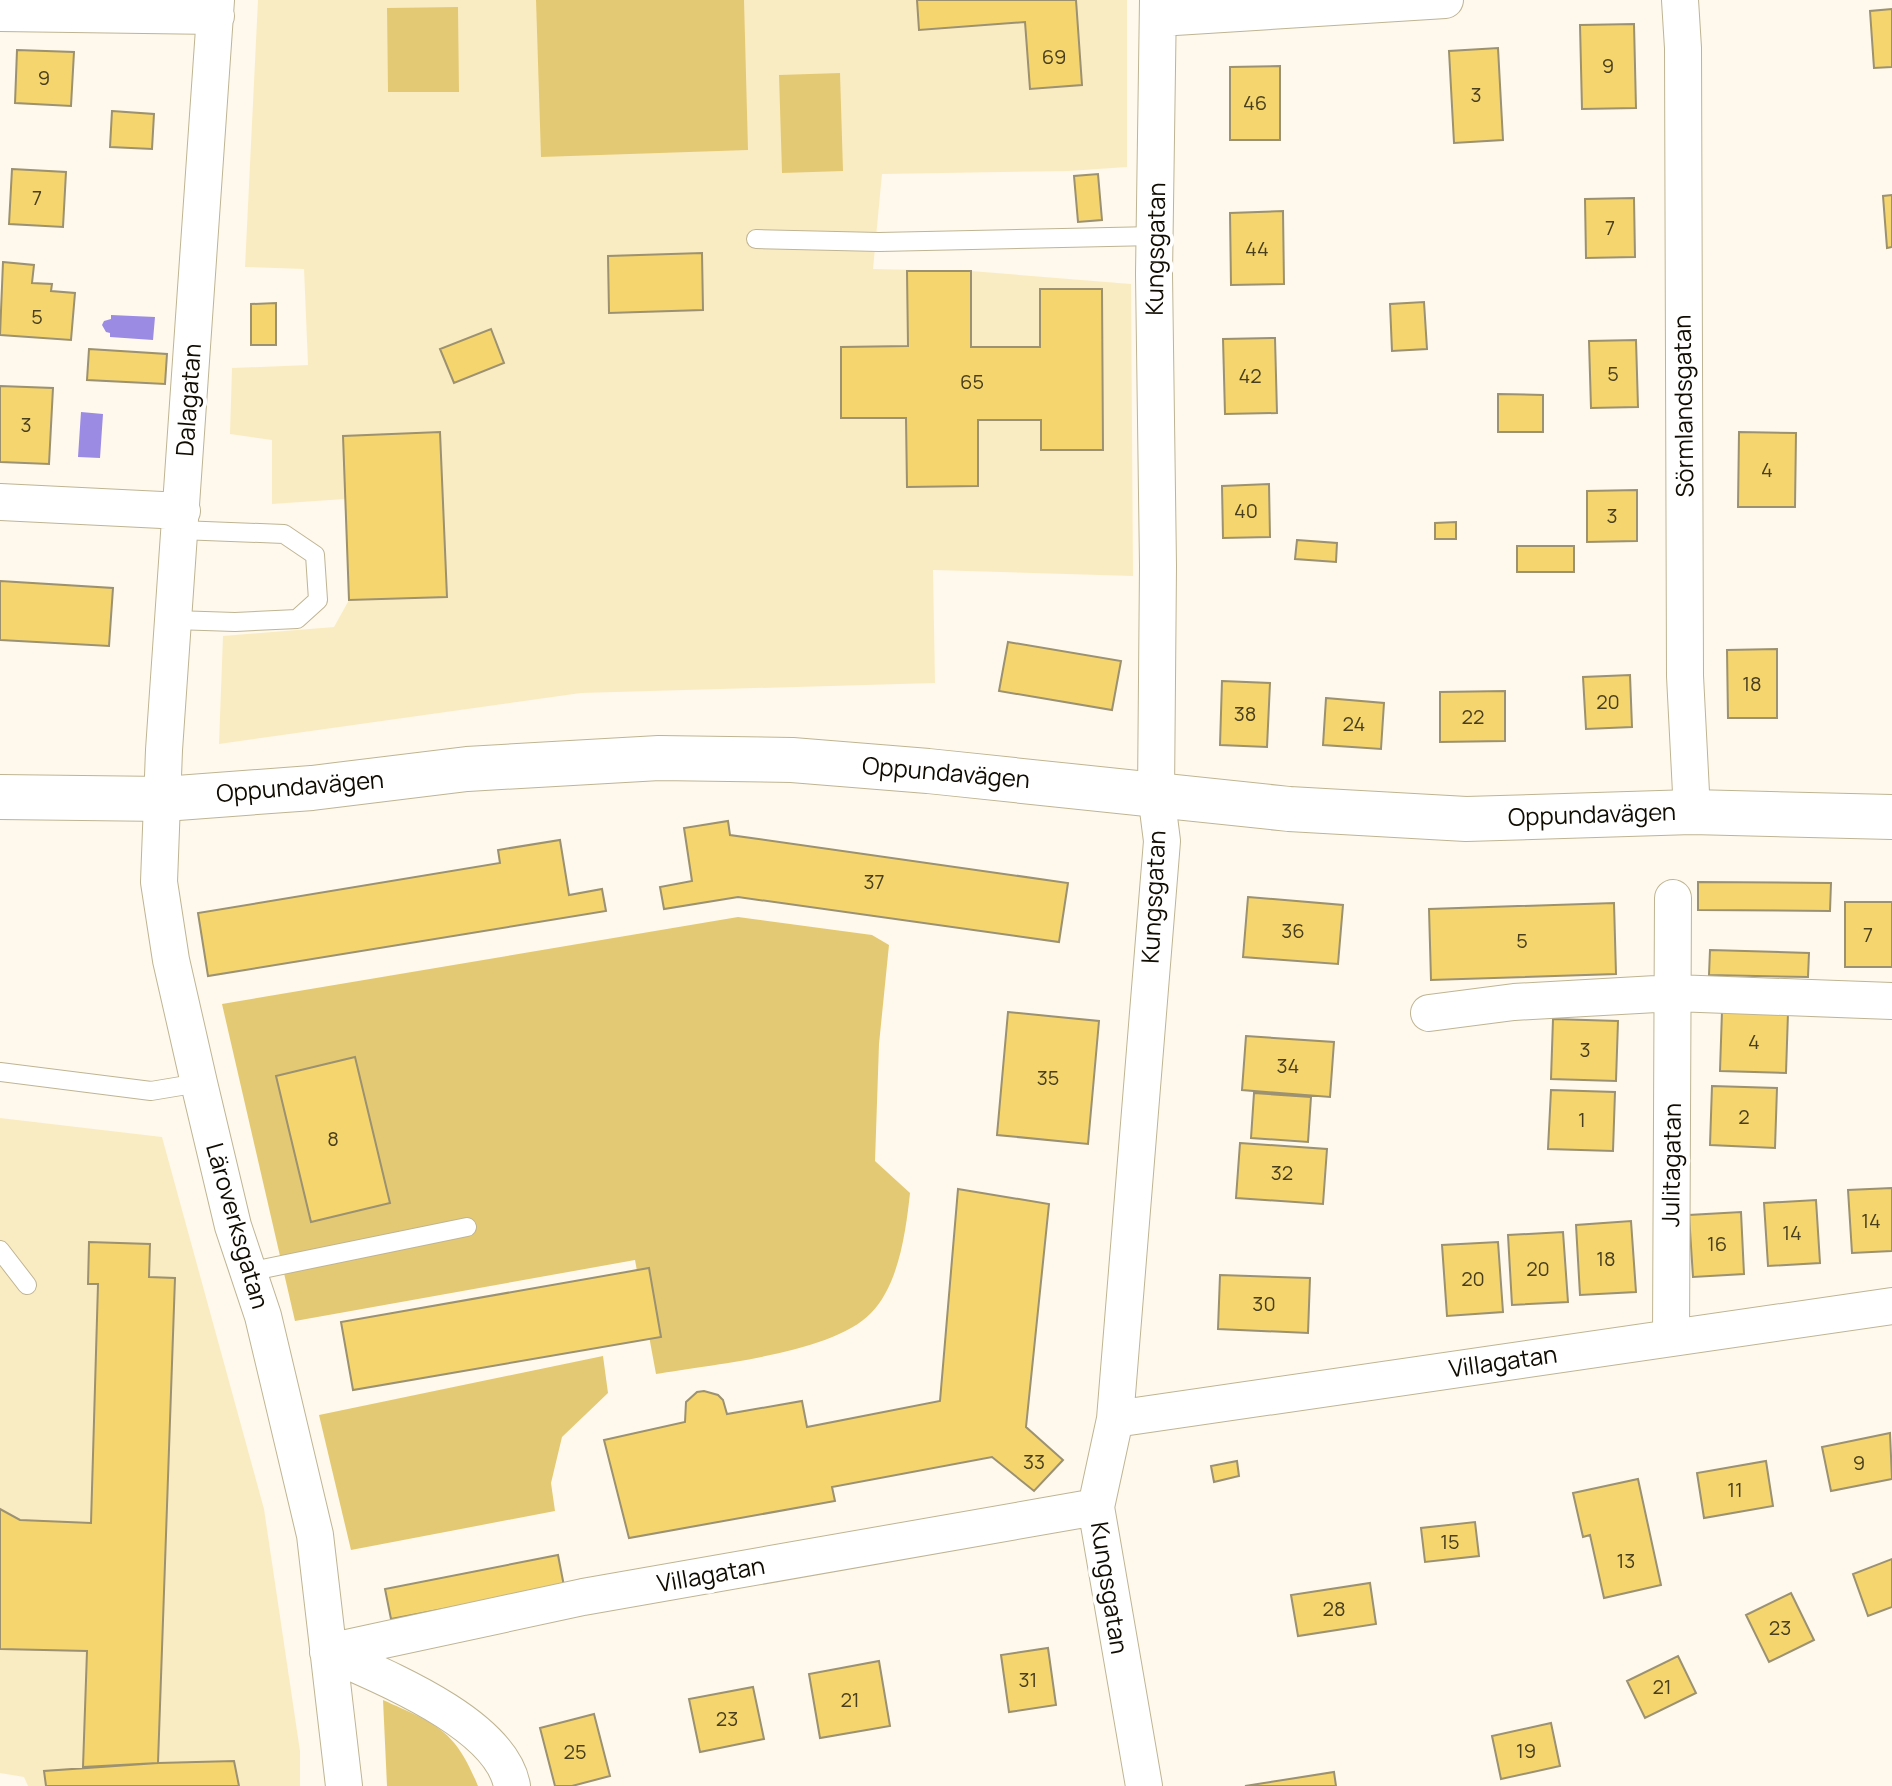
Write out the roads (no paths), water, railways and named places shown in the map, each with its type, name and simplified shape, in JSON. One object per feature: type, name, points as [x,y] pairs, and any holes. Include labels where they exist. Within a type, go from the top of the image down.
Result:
[{"type":"main road","name":"Oppundavägen","points":[[0,797],[164,799],[312,788],[467,769],[659,758],[807,761],[1289,809],[1466,819],[1692,812],[1892,817]]},
{"type":"street","points":[[1159,9],[1198,18],[1445,0]]},
{"type":"street","name":"Sörmlandsgatan","points":[[1680,0],[1683,48],[1685,676],[1692,812]]},
{"type":"street","points":[[0,13],[216,8]]},
{"type":"street","name":"Dalagatan","points":[[164,799],[164,750],[216,8]]},
{"type":"street","name":"Kungsgatan","points":[[1144,1786],[1096,1507],[1115,1419],[1162,841],[1156,794],[1158,566],[1155,236],[1159,9]]},
{"type":"street","points":[[0,502],[181,520]]},
{"type":"street","name":"Läroverksgatan","points":[[164,799],[159,882],[161,907],[233,1226],[263,1316],[315,1535],[321,1566],[344,1786]]},
{"type":"street","name":"Julitagatan","points":[[1671,1338],[1673,898]]},
{"type":"street","points":[[1429,1013],[1514,1002],[1674,993],[1892,1001]]},
{"type":"street","name":"Villagatan","points":[[1115,1419],[1892,1306]]},
{"type":"street","name":"Villagatan","points":[[328,1652],[592,1596],[1096,1507]]},
{"type":"street","points":[[328,1652],[404,1686],[466,1725],[500,1755],[512,1786]]},
{"type":"lane","points":[[756,239],[879,242],[1155,236]]},
{"type":"lane","points":[[174,620],[235,622],[297,619],[318,600],[315,555],[284,534],[181,520]]},
{"type":"lane","points":[[0,1072],[151,1091],[199,1083]]},
{"type":"lane","points":[[248,1272],[467,1227]]},
{"type":"lane","points":[[0,1250],[27,1285]]}]
